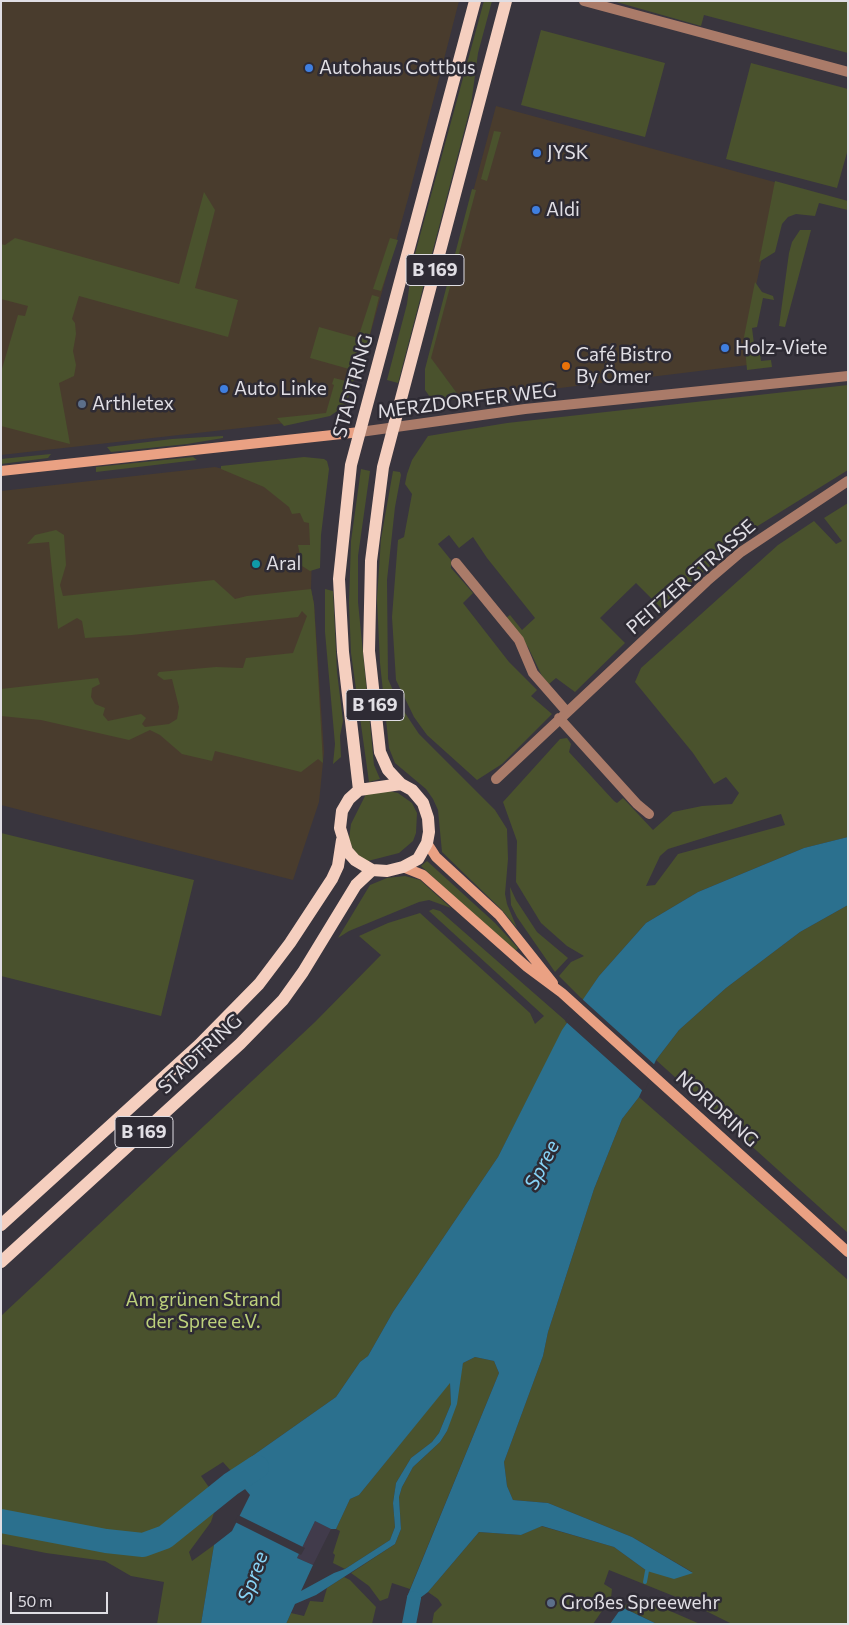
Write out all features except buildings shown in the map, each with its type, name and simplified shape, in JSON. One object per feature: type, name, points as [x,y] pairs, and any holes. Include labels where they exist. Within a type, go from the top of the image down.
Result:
[{"type":"main road","name":"STADTRING","points":[[1,1225],[199,1046],[259,984],[290,943],[332,879],[338,866],[342,840],[340,828],[342,811],[359,790],[343,652],[339,579],[350,475],[475,1]]},
{"type":"main road","name":"B 169","points":[[427,843],[428,818],[422,803],[412,790],[401,784],[388,770],[380,752],[369,651],[371,562],[383,467],[506,1]]},
{"type":"main road","name":"MERZDORFER WEG","points":[[1,471],[360,432]]},
{"type":"main road","points":[[359,790],[401,784]]},
{"type":"main road","points":[[342,840],[355,860],[372,870],[388,871],[403,867],[418,859],[427,843]]},
{"type":"main road","name":"NORDRING","points":[[427,843],[436,858],[500,915],[562,993]]},
{"type":"main road","name":"NORDRING","points":[[403,867],[423,875],[527,967],[562,993],[848,1252]]},
{"type":"main road","name":"STADTRING","points":[[1,1262],[240,1044],[283,1000],[308,965],[356,885],[372,870]]},
{"type":"street","points":[[590,2],[848,72]]},
{"type":"street","name":"MERZDORFER WEG","points":[[360,432],[525,410],[848,376]]},
{"type":"street","name":"PEITZER STRASSE","points":[[496,778],[741,552],[848,481]]},
{"type":"street","points":[[456,563],[519,640],[533,673],[563,715],[637,804],[649,814]]},
{"type":"shaded area","points":[[1,1],[459,1],[409,195],[365,353],[354,374],[344,408],[320,417],[286,423],[1,455]]},
{"type":"shaded area","points":[[496,106],[778,183],[745,337],[748,365],[462,400],[429,356]]},
{"type":"shaded area","points":[[215,467],[261,478],[313,519],[311,589],[314,604],[324,752],[319,802],[293,880],[1,805],[1,491]]},
{"type":"shaded area","points":[[315,1521],[331,1529],[313,1565],[297,1558]]},
{"type":"green space","points":[[484,1],[492,1],[478,53],[471,105],[398,383],[387,380],[407,304],[412,265]]},
{"type":"green space","points":[[613,1],[848,1],[848,53],[704,15],[701,26]]},
{"type":"green space","points":[[541,30],[665,63],[645,137],[521,105]]},
{"type":"green space","points":[[751,63],[848,89],[848,149],[837,188],[726,159]]},
{"type":"green space","points":[[494,131],[501,132],[487,181],[481,179]]},
{"type":"green space","points":[[775,181],[848,201],[848,210],[819,203],[815,216],[796,214],[788,217],[782,224],[775,252],[759,262]]},
{"type":"green space","points":[[472,189],[476,190],[431,358],[462,400],[436,399],[430,397],[425,390],[425,369]]},
{"type":"green space","points":[[204,192],[215,210],[195,288],[238,300],[228,337],[79,296],[72,319],[75,323],[76,334],[73,351],[76,365],[74,376],[59,383],[70,444],[1,426],[1,372],[18,315],[25,316],[28,306],[1,299],[1,244],[5,245],[15,238],[179,284]]},
{"type":"green space","points":[[800,230],[811,230],[785,327],[779,326],[789,253],[792,242]]},
{"type":"green space","points":[[390,238],[398,240],[381,291],[373,289]]},
{"type":"green space","points":[[755,282],[762,292],[773,296],[774,300],[763,298],[757,327],[752,328],[754,344],[759,344],[761,361],[771,360],[772,367],[747,370],[744,337]]},
{"type":"green space","points":[[372,295],[379,297],[367,346],[358,366],[346,405],[330,416],[284,426],[277,418],[326,413],[334,385],[332,384],[334,378],[346,381],[349,369],[310,358],[319,327],[358,338]]},
{"type":"green space","points":[[848,385],[848,470],[748,532],[662,609],[636,583],[600,618],[625,643],[575,692],[556,678],[549,684],[542,676],[528,647],[506,618],[510,615],[522,630],[535,618],[487,558],[473,537],[459,548],[449,535],[438,544],[451,560],[451,568],[473,593],[463,603],[509,662],[537,690],[531,696],[552,714],[502,764],[477,780],[427,735],[414,717],[396,680],[392,617],[398,540],[404,537],[412,494],[405,484],[412,460],[428,436],[507,423]]},
{"type":"green space","points":[[223,436],[223,438],[187,444],[111,452],[107,447],[172,439]]},
{"type":"green space","points":[[51,454],[48,458],[1,464],[1,459]]},
{"type":"green space","points":[[193,457],[197,460],[96,472],[96,467]]},
{"type":"green space","points":[[304,457],[324,459],[327,461],[329,469],[321,535],[320,568],[310,571],[302,566],[298,545],[310,545],[309,523],[304,522],[300,513],[292,514],[289,507],[264,487],[221,469],[221,466]]},
{"type":"green space","points":[[361,469],[370,471],[358,556],[358,602],[374,765],[380,779],[369,782],[351,653],[349,603],[351,541]]},
{"type":"green space","points":[[393,471],[400,472],[401,475],[395,507],[387,580],[388,679],[399,704],[419,734],[495,810],[507,829],[508,859],[505,894],[517,928],[501,909],[442,852],[438,810],[433,799],[426,789],[395,763],[389,748],[380,663],[377,599],[381,539]]},
{"type":"green space","points":[[848,503],[848,837],[804,848],[698,892],[646,923],[599,976],[583,1000],[559,976],[571,962],[584,956],[567,946],[541,923],[516,882],[517,841],[503,802],[560,739],[567,738],[571,744],[569,752],[614,801],[617,803],[623,798],[653,830],[673,812],[702,806],[732,804],[739,793],[726,777],[714,784],[693,753],[635,682],[641,668],[778,545],[814,521],[836,544],[842,541],[824,518]],"holes":[[[781,814],[785,825],[678,854],[655,885],[646,886],[660,856],[668,849]]]},
{"type":"green space","points":[[56,530],[64,535],[66,565],[60,585],[63,596],[214,580],[235,599],[311,589],[314,604],[323,763],[318,759],[301,772],[215,751],[212,761],[182,754],[160,735],[150,730],[129,740],[41,720],[1,716],[1,689],[98,678],[100,684],[92,688],[91,697],[95,704],[105,708],[103,715],[108,721],[141,714],[146,718],[142,724],[145,727],[169,724],[177,719],[179,707],[172,679],[164,680],[157,675],[159,672],[216,667],[243,668],[246,658],[293,653],[307,616],[302,611],[298,617],[132,635],[85,638],[82,621],[77,618],[58,629],[49,542],[27,544],[35,535]]},
{"type":"green space","points":[[325,589],[333,591],[337,672],[343,721],[340,736],[341,757],[333,764],[335,744],[325,632]]},
{"type":"green space","points":[[389,791],[398,793],[412,803],[417,813],[416,833],[413,841],[399,853],[364,862],[353,849],[349,839],[351,824],[366,794]]},
{"type":"green space","points":[[1,833],[194,880],[161,1016],[1,976]]},
{"type":"green space","points":[[427,861],[495,923],[518,948],[515,952],[421,866]]},
{"type":"green space","points":[[405,876],[420,880],[451,908],[429,900],[419,902],[349,931],[338,938],[370,885],[387,878]]},
{"type":"green space","points":[[510,887],[516,900],[537,932],[568,958],[555,972],[517,917],[511,905]]},
{"type":"green space","points":[[848,905],[848,1233],[656,1060],[679,1030],[726,988],[800,932]]},
{"type":"green space","name":"Am grünen Strand der Spree e.V.","points":[[433,909],[440,911],[567,1022],[498,1157],[393,1312],[368,1356],[360,1362],[336,1397],[231,1471],[223,1462],[201,1476],[218,1500],[211,1522],[189,1552],[192,1561],[214,1545],[201,1624],[157,1624],[164,1582],[131,1576],[105,1561],[46,1553],[1,1544],[1,1316],[315,1022],[381,955],[359,936],[388,923],[420,913],[530,1013],[535,1024],[544,1016],[429,911]]},
{"type":"green space","points":[[639,1097],[848,1280],[848,1624],[732,1624],[686,1601],[609,1570],[604,1584],[612,1589],[611,1598],[593,1624],[432,1624],[434,1613],[442,1605],[438,1599],[428,1592],[479,1532],[521,1535],[541,1526],[614,1547],[647,1571],[692,1572],[632,1537],[548,1503],[513,1500],[507,1486],[504,1462],[543,1356],[548,1332],[594,1189],[622,1119]]},
{"type":"green space","points":[[475,1357],[494,1361],[499,1373],[410,1589],[392,1583],[388,1598],[380,1601],[369,1586],[351,1573],[395,1544],[401,1529],[399,1497],[402,1487],[413,1467],[440,1442],[447,1431],[463,1363]]},
{"type":"green space","points":[[450,1382],[451,1404],[439,1433],[432,1442],[411,1458],[396,1483],[393,1503],[395,1527],[390,1540],[345,1569],[333,1563],[335,1555],[333,1553],[340,1531],[336,1529],[350,1499],[359,1495]]},
{"type":"green space","points":[[344,1577],[350,1580],[376,1607],[372,1624],[286,1624],[291,1613],[304,1616],[310,1601],[323,1602],[327,1588]]},
{"type":"green space","points":[[631,1602],[654,1604],[700,1624],[657,1624],[622,1607]]},
{"type":"water","name":"Spree","points":[[848,837],[848,905],[800,932],[726,988],[679,1030],[656,1060],[639,1097],[622,1119],[594,1189],[548,1332],[543,1356],[504,1462],[507,1486],[513,1500],[548,1503],[632,1537],[693,1573],[674,1579],[647,1571],[614,1547],[542,1526],[521,1535],[479,1532],[428,1592],[416,1601],[412,1616],[408,1615],[407,1597],[499,1373],[494,1361],[475,1357],[463,1363],[457,1404],[447,1431],[440,1442],[413,1467],[402,1487],[399,1497],[401,1529],[395,1544],[316,1595],[295,1604],[286,1624],[201,1624],[214,1545],[232,1531],[250,1495],[240,1483],[234,1488],[228,1480],[234,1475],[231,1471],[336,1397],[360,1362],[368,1356],[393,1312],[498,1157],[562,1030],[599,976],[646,923],[698,892],[804,848]],"holes":[[[450,1383],[451,1404],[439,1433],[432,1442],[411,1458],[396,1483],[393,1503],[395,1527],[390,1540],[345,1569],[301,1591],[313,1565],[297,1558],[315,1521],[331,1529],[336,1529],[350,1499],[359,1495]]]},
{"type":"water","points":[[622,1607],[636,1614],[657,1624],[610,1624]]},
{"type":"pier","points":[[581,998],[656,1066],[644,1092],[565,1021]]},
{"type":"pier","points":[[238,1515],[305,1548],[301,1555],[235,1522]]},
{"type":"waterway","points":[[1,1521],[106,1541],[143,1545],[165,1537],[231,1484],[257,1467]]},
{"type":"waterway","points":[[645,1582],[647,1571]]},
{"type":"waterway","points":[[409,1624],[414,1598]]},
{"type":"place","name":"Autohaus Cottbus","points":[[309,68]]},
{"type":"place","name":"JYSK","points":[[537,153]]},
{"type":"place","name":"Aldi","points":[[536,210]]},
{"type":"place","name":"Holz-Viete","points":[[725,348]]},
{"type":"place","name":"Café Bistro By Ömer","points":[[566,366]]},
{"type":"place","name":"Auto Linke","points":[[224,389]]},
{"type":"place","name":"Arthletex","points":[[82,404]]},
{"type":"place","name":"Aral","points":[[256,564]]},
{"type":"place","name":"Großes Spreewehr","points":[[551,1603]]}]
